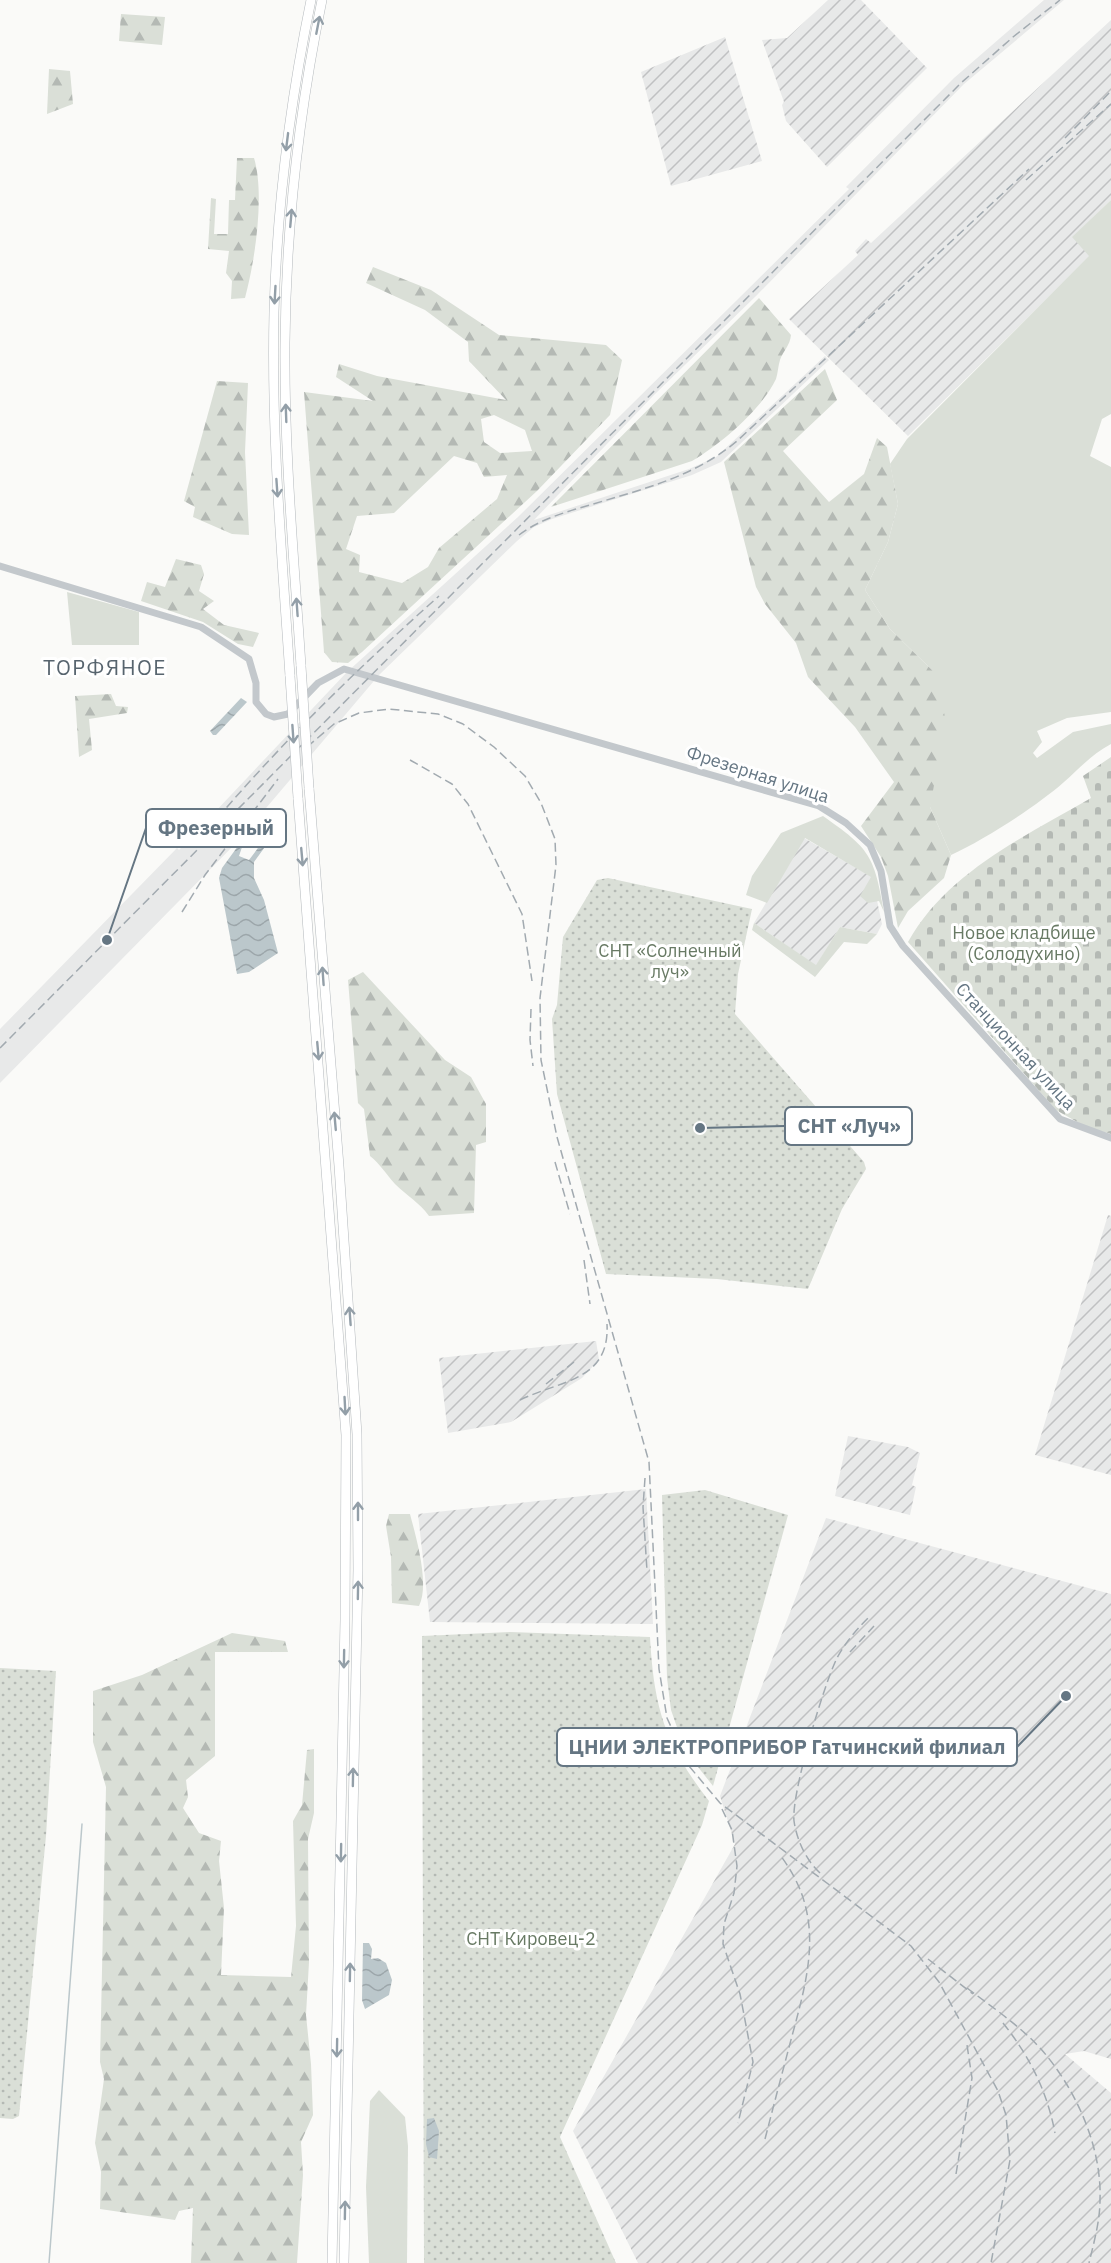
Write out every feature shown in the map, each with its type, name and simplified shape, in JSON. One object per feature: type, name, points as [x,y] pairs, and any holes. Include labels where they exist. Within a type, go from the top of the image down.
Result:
[{"type":"highway","points":[[311,0],[288,138],[274,310],[276,462],[298,798],[346,1435],[345,1642],[332,2263]]},
{"type":"highway","points":[[322,0],[298,149],[285,311],[288,461],[301,666],[357,1434],[358,1569],[344,2263]]},
{"type":"street","name":"Фрезерная улица","points":[[0,566],[201,627],[249,659],[256,683],[256,702],[266,714],[274,717],[288,714],[318,683],[344,669],[819,806],[846,823],[870,845],[877,857],[890,926]]},
{"type":"street","name":"Станционная улица","points":[[890,926],[906,948],[1060,1119],[1111,1138]]},
{"type":"shaded area","points":[[828,0],[861,0],[927,68],[827,167],[786,121],[782,105],[784,102],[762,40],[787,38]]},
{"type":"shaded area","points":[[1044,0],[1064,0],[964,84],[757,295],[653,396],[534,520],[689,469],[716,457],[825,356],[829,360],[721,462],[692,475],[552,519],[534,527],[517,541],[379,675],[239,840],[0,1083],[0,1029],[177,848],[179,850],[346,673],[518,517],[849,189],[846,187],[954,78]]},
{"type":"shaded area","points":[[1111,20],[1111,200],[1073,237],[1090,256],[908,436],[789,319],[858,255],[855,251],[866,239],[871,243]]},
{"type":"shaded area","points":[[725,37],[762,161],[671,186],[641,72]]},
{"type":"shaded area","points":[[804,838],[872,877],[882,924],[877,934],[840,927],[816,966],[754,923]]},
{"type":"shaded area","points":[[1108,1215],[1111,1216],[1111,1475],[1035,1455]]},
{"type":"shaded area","points":[[596,1341],[599,1360],[582,1378],[511,1422],[448,1433],[439,1358]]},
{"type":"shaded area","points":[[848,1436],[908,1447],[920,1453],[912,1485],[916,1487],[910,1515],[835,1496]]},
{"type":"shaded area","points":[[646,1489],[653,1624],[430,1622],[418,1514]]},
{"type":"shaded area","points":[[826,1518],[1111,1594],[1111,2059],[1084,2051],[1065,2054],[1111,2093],[1111,2263],[638,2263],[573,2131],[735,1844],[720,1796]]},
{"type":"green space","points":[[121,14],[165,17],[162,45],[119,41]]},
{"type":"green space","points":[[49,69],[70,71],[73,104],[47,114]]},
{"type":"green space","points":[[237,158],[254,158],[259,208],[255,247],[245,298],[231,299],[232,281],[226,273],[229,251],[208,249],[211,198],[216,199],[214,234],[228,234],[229,200],[235,200]]},
{"type":"green space","points":[[1111,200],[1111,414],[1102,419],[1090,456],[1111,467],[1111,712],[1067,718],[1037,731],[1042,742],[1033,753],[1037,758],[1073,732],[1111,724],[1111,744],[1025,812],[979,841],[951,855],[930,807],[932,670],[890,629],[865,590],[888,542],[898,504],[890,464],[907,439],[1089,256],[1072,237]]},
{"type":"green space","points":[[373,267],[431,290],[499,335],[606,345],[622,360],[610,415],[537,491],[362,652],[348,663],[332,662],[324,652],[304,392],[373,401],[336,377],[339,364],[377,376],[506,400],[469,361],[468,342],[425,310],[366,283]],"holes":[[[494,415],[525,430],[532,451],[500,453],[484,442],[481,419]],[[454,456],[477,463],[484,477],[507,475],[497,499],[439,548],[428,567],[402,583],[359,572],[360,555],[346,549],[357,516],[394,513]]]},
{"type":"green space","points":[[759,298],[791,335],[780,360],[776,379],[751,414],[715,446],[692,461],[551,507]]},
{"type":"green space","points":[[825,369],[837,400],[783,451],[829,502],[864,474],[877,438],[887,447],[898,504],[888,542],[865,590],[890,629],[932,670],[946,720],[930,807],[951,855],[944,878],[908,911],[898,928],[888,876],[881,857],[861,826],[894,782],[855,727],[808,677],[796,643],[765,604],[756,587],[724,462]]},
{"type":"green space","points":[[217,381],[248,383],[245,452],[249,535],[232,534],[193,517],[195,507],[184,501]]},
{"type":"green space","points":[[176,559],[201,565],[204,574],[199,591],[214,601],[203,609],[224,625],[259,633],[253,647],[238,644],[203,622],[141,601],[147,582],[165,587]]},
{"type":"green space","points":[[67,592],[139,612],[139,645],[72,645]]},
{"type":"green space","points":[[111,694],[116,706],[128,707],[127,713],[89,719],[92,750],[79,757],[75,696]]},
{"type":"green space","name":"Новое кладбище (Солодухино)","points":[[1111,757],[1111,1134],[1086,1127],[1056,1110],[908,942],[943,896],[965,876],[1014,842],[1091,798],[1083,776]]},
{"type":"green space","points":[[823,816],[851,837],[867,855],[877,878],[884,912],[879,901],[868,903],[860,896],[871,877],[805,838],[767,903],[746,895],[752,876],[781,833]]},
{"type":"green space","name":"СНТ «Солнечный луч»","points":[[608,878],[752,909],[738,974],[735,1014],[864,1162],[866,1169],[842,1209],[808,1289],[717,1279],[606,1274],[557,1094],[552,1019],[557,1005],[563,937],[597,880]]},
{"type":"green space","points":[[754,923],[816,965],[840,927],[877,934],[867,944],[844,942],[815,977],[752,930]]},
{"type":"green space","points":[[363,972],[445,1060],[471,1077],[486,1104],[486,1142],[476,1145],[474,1213],[429,1216],[395,1184],[370,1156],[364,1109],[358,1103],[348,980]]},
{"type":"green space","points":[[705,1490],[788,1515],[713,1786],[698,1767],[680,1736],[671,1710],[667,1678],[662,1495]]},
{"type":"green space","points":[[389,1514],[410,1514],[423,1573],[422,1597],[419,1606],[392,1603],[391,1557],[386,1526]]},
{"type":"green space","name":"СНТ Кировец-2","points":[[510,1632],[650,1637],[655,1685],[664,1725],[682,1761],[709,1801],[702,1825],[560,2137],[616,2263],[424,2263],[422,1636]]},
{"type":"green space","points":[[232,1633],[285,1641],[288,1652],[215,1652],[215,1756],[186,1780],[188,1797],[183,1808],[199,1833],[221,1841],[219,1861],[224,1908],[221,1975],[291,1977],[296,1926],[293,1821],[302,1805],[307,1750],[314,1749],[314,1813],[308,1839],[309,1962],[306,2015],[313,2115],[301,2142],[303,2175],[297,2263],[191,2263],[193,2208],[179,2211],[175,2220],[100,2209],[101,2172],[95,2143],[104,2079],[100,2062],[106,1787],[93,1742],[93,1691],[142,1675]]},
{"type":"green space","points":[[0,1668],[56,1671],[46,1836],[19,2116],[13,2119],[0,2118]]},
{"type":"green space","points":[[379,2090],[405,2117],[408,2146],[407,2263],[369,2263],[366,2187],[370,2101]]},
{"type":"water","points":[[241,698],[247,702],[216,735],[213,735],[210,731]]},
{"type":"water","points":[[270,832],[275,833],[254,862],[254,878],[264,900],[278,953],[249,972],[237,974],[219,878],[222,868],[238,846],[242,847],[239,856],[249,860]]},
{"type":"water","points":[[363,1943],[369,1943],[372,1949],[371,1959],[378,1958],[386,1963],[392,1980],[389,1995],[365,2009],[362,2000]]},
{"type":"water","points":[[434,2118],[439,2131],[437,2159],[429,2157],[426,2144],[427,2119]]},
{"type":"waterway","points":[[49,2263],[82,1824]]},
{"type":"railway","points":[[0,1048],[961,83],[1013,37],[1060,0]]},
{"type":"railway","points":[[1065,138],[1111,91]]},
{"type":"railway","points":[[1026,180],[1111,104]]},
{"type":"railway","points":[[519,535],[572,510],[667,481],[721,453],[737,441],[1029,169]]},
{"type":"railway","points":[[209,828],[320,708],[439,596]]},
{"type":"railway","points":[[307,747],[334,724],[359,713],[389,709],[438,714],[463,724],[494,747],[525,776],[541,803],[555,839],[556,865],[540,998],[541,1060],[557,1137],[649,1462],[659,1669],[667,1718],[689,1766],[720,1803],[911,1946],[939,1982],[998,2091],[1006,2115],[1010,2160],[991,2263]]},
{"type":"railway","points":[[410,760],[452,784],[468,804],[522,914],[532,981]]},
{"type":"railway","points":[[182,912],[205,875],[278,779]]},
{"type":"railway","points":[[531,1009],[530,1040],[533,1066]]},
{"type":"railway","points":[[555,1162],[570,1214]]},
{"type":"railway","points":[[584,1260],[590,1304]]},
{"type":"railway","points":[[520,1400],[580,1376],[592,1368],[606,1343],[607,1324]]},
{"type":"railway","points":[[546,1384],[574,1362]]},
{"type":"railway","points":[[645,1478],[643,1507],[647,1571]]},
{"type":"railway","points":[[820,1873],[806,1856],[800,1843],[795,1828],[794,1807],[803,1764],[831,1671],[844,1647],[868,1618]]},
{"type":"railway","points":[[850,1652],[874,1626]]},
{"type":"railway","points":[[722,1809],[732,1830],[737,1866],[734,1893],[724,1924],[723,1944],[740,1994],[753,2062],[738,2123]]},
{"type":"railway","points":[[765,2139],[804,1988],[810,1943],[803,1899],[794,1877],[780,1855]]},
{"type":"railway","points":[[928,1959],[973,1994]]},
{"type":"railway","points":[[967,1988],[1015,2025],[1041,2049],[1076,2100],[1091,2139],[1097,2160],[1099,2180],[1099,2216],[1089,2263]]},
{"type":"railway","points":[[1003,2023],[1036,2075],[1052,2118],[1055,2133]]},
{"type":"railway","points":[[956,2174],[972,2078],[967,2045]]},
{"type":"place","name":"Фрезерный","points":[[107,940]]},
{"type":"place","name":"СНТ «Луч»","points":[[700,1128]]},
{"type":"place","name":"ЦНИИ ЭЛЕКТРОПРИБОР Гатчинский филиал","points":[[1066,1696]]},
{"type":"district","name":"ТОРФЯНОЕ","points":[[105,667]]}]
